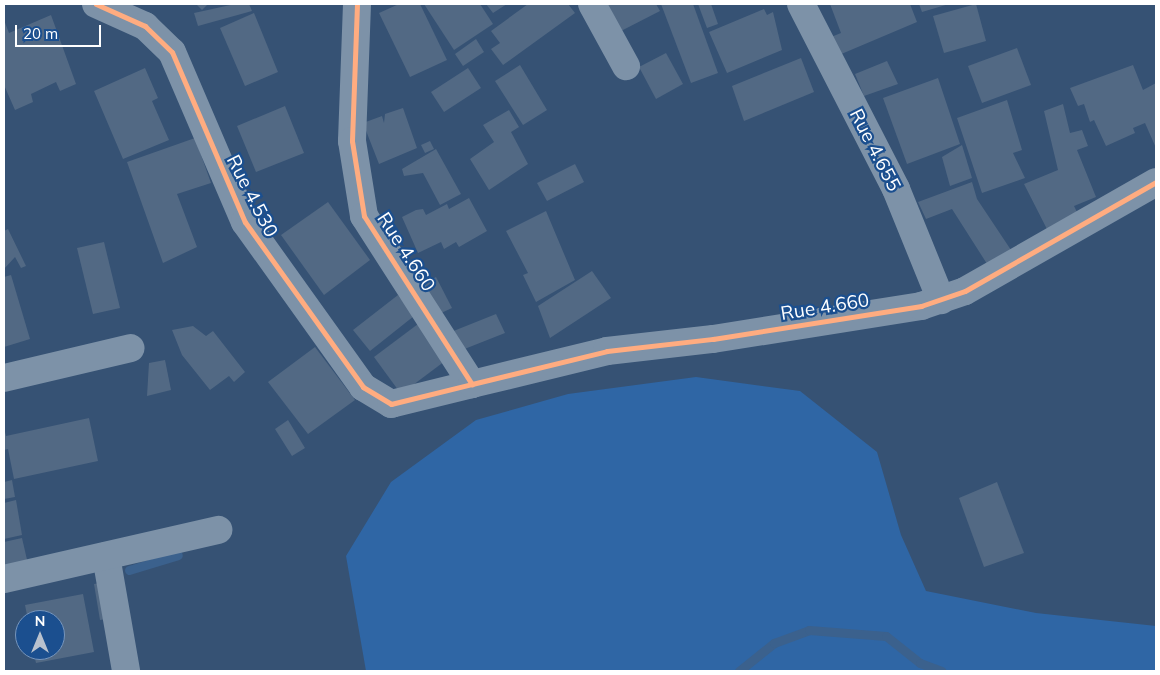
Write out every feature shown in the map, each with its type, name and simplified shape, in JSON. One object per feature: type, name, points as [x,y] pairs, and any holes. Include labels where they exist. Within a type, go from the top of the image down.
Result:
[{"type":"street","name":"Rue 4.530","points":[[96,4],[136,12],[172,52],[231,192],[263,250],[363,387],[391,404]]},
{"type":"street","name":"Rue 4.660","points":[[357,4],[352,141],[364,216],[472,384]]},
{"type":"street","points":[[592,4],[626,66]]},
{"type":"street","name":"Rue 4.655","points":[[801,4],[896,189],[941,300]]},
{"type":"street","name":"Rue 4.660","points":[[391,404],[607,351],[779,329],[941,300],[966,291],[1156,182]]},
{"type":"street","points":[[4,378],[131,348]]},
{"type":"street","points":[[4,579],[218,530]]},
{"type":"street","points":[[106,556],[126,671]]},
{"type":"shaded area","points":[[696,377],[800,391],[877,452],[901,535],[926,591],[1036,613],[1156,626],[1156,671],[366,671],[346,556],[391,482],[476,420],[568,394]]},
{"type":"building","points":[[196,4],[208,4],[202,10]]},
{"type":"building","points":[[235,4],[249,4],[252,11],[198,26],[194,13]]},
{"type":"building","points":[[399,4],[420,4],[447,60],[410,77],[379,13]]},
{"type":"building","points":[[424,4],[480,4],[493,24],[454,50]]},
{"type":"building","points":[[486,4],[507,4],[493,13]]},
{"type":"building","points":[[528,4],[568,4],[575,13],[503,65],[491,49],[500,43],[491,31]]},
{"type":"building","points":[[608,4],[656,4],[660,11],[621,31]]},
{"type":"building","points":[[661,4],[693,4],[718,73],[691,83]]},
{"type":"building","points":[[698,4],[711,4],[718,24],[707,28]]},
{"type":"building","points":[[830,4],[910,4],[917,22],[839,55],[831,37],[841,33]]},
{"type":"building","points":[[919,4],[949,4],[922,12]]},
{"type":"building","points":[[976,4],[986,41],[944,53],[933,16]]},
{"type":"building","points":[[764,9],[767,15],[773,12],[782,50],[727,73],[709,32]]},
{"type":"building","points":[[254,13],[278,72],[245,86],[220,28]]},
{"type":"building","points":[[51,15],[76,84],[60,91],[56,82],[31,94],[33,102],[15,110],[4,85],[4,20],[9,33]]},
{"type":"building","points":[[476,39],[484,52],[463,66],[455,54]]},
{"type":"building","points":[[1017,48],[1031,85],[982,103],[968,66]]},
{"type":"building","points":[[666,53],[683,84],[656,99],[639,67]]},
{"type":"building","points":[[801,58],[814,92],[744,121],[732,86]]},
{"type":"building","points":[[887,61],[898,84],[864,96],[855,74]]},
{"type":"building","points":[[520,65],[547,110],[523,125],[495,81]]},
{"type":"building","points":[[1133,65],[1143,90],[1156,83],[1156,148],[1145,123],[1133,128],[1135,133],[1106,146],[1094,120],[1090,122],[1084,104],[1078,106],[1070,88]]},
{"type":"building","points":[[145,68],[158,98],[152,101],[169,140],[123,159],[94,91]]},
{"type":"building","points":[[468,68],[481,88],[444,112],[431,92]]},
{"type":"building","points":[[938,78],[960,144],[907,164],[883,98]]},
{"type":"building","points":[[1007,100],[1022,150],[1013,153],[1025,178],[982,193],[957,118]]},
{"type":"building","points":[[1063,104],[1070,133],[1082,130],[1088,146],[1077,150],[1096,197],[1074,206],[1078,214],[1052,239],[1024,184],[1058,170],[1044,111]]},
{"type":"building","points":[[285,106],[304,153],[256,172],[237,126]]},
{"type":"building","points":[[403,108],[417,148],[379,164],[363,123],[382,116],[384,123],[385,114]]},
{"type":"building","points":[[509,110],[519,127],[511,132],[528,164],[489,190],[470,159],[494,142],[483,125]]},
{"type":"building","points":[[195,138],[211,183],[177,194],[197,247],[163,263],[127,162]]},
{"type":"building","points":[[430,141],[434,149],[425,153],[421,145]]},
{"type":"building","points":[[962,145],[972,178],[950,186],[942,157]]},
{"type":"building","points":[[436,149],[461,194],[440,205],[423,173],[404,176],[402,169]]},
{"type":"building","points":[[575,164],[584,182],[547,201],[537,183]]},
{"type":"building","points":[[972,182],[977,199],[1013,253],[989,267],[952,209],[926,219],[918,202]]},
{"type":"building","points":[[469,198],[487,231],[459,247],[456,242],[444,249],[441,242],[418,253],[402,217],[416,210],[423,209],[426,215],[447,204],[449,209]]},
{"type":"building","points":[[328,202],[370,260],[324,295],[281,235]]},
{"type":"building","points":[[546,211],[575,280],[536,302],[523,275],[528,273],[506,231]]},
{"type":"building","points":[[8,229],[26,266],[21,268],[15,257],[4,269],[4,231]]},
{"type":"building","points":[[104,242],[120,308],[93,314],[77,248]]},
{"type":"building","points":[[592,271],[611,298],[550,338],[538,306]]},
{"type":"building","points":[[11,275],[30,339],[4,347],[4,277]]},
{"type":"building","points":[[436,277],[452,308],[439,314],[424,284]]},
{"type":"building","points":[[398,295],[414,316],[370,351],[353,330]]},
{"type":"building","points":[[496,314],[505,333],[462,350],[451,332]]},
{"type":"building","points":[[418,324],[445,361],[401,394],[374,357]]},
{"type":"building","points":[[193,326],[206,336],[213,331],[245,372],[234,382],[229,376],[210,390],[182,355],[172,330]]},
{"type":"building","points":[[315,347],[355,400],[308,434],[268,382]]},
{"type":"building","points":[[165,360],[171,390],[147,396],[149,363]]},
{"type":"building","points":[[89,418],[98,461],[14,479],[8,449],[4,450],[4,428],[6,436]]},
{"type":"building","points":[[288,420],[305,448],[292,456],[275,429]]},
{"type":"building","points":[[12,480],[15,497],[4,499],[4,482]]},
{"type":"building","points":[[997,482],[1024,553],[984,567],[959,498]]},
{"type":"building","points":[[16,500],[22,535],[4,539],[4,503]]},
{"type":"building","points":[[22,538],[28,564],[4,569],[4,542]]},
{"type":"building","points":[[106,582],[112,618],[100,620],[94,584]]},
{"type":"building","points":[[83,594],[94,652],[65,658],[65,610],[26,610],[25,605]]},
{"type":"building","points":[[35,660],[52,660],[36,663]]},
{"type":"waterway","points":[[129,570],[178,555]]},
{"type":"waterway","points":[[739,671],[774,643],[809,630],[886,636],[920,663],[942,671]]},
{"type":"cycle path","points":[[96,4],[145,26],[172,52],[245,222],[363,387],[391,404],[472,384]]},
{"type":"cycle path","points":[[357,4],[352,141],[364,216],[472,384],[607,351],[713,339],[921,306],[965,291],[1156,182]]}]
